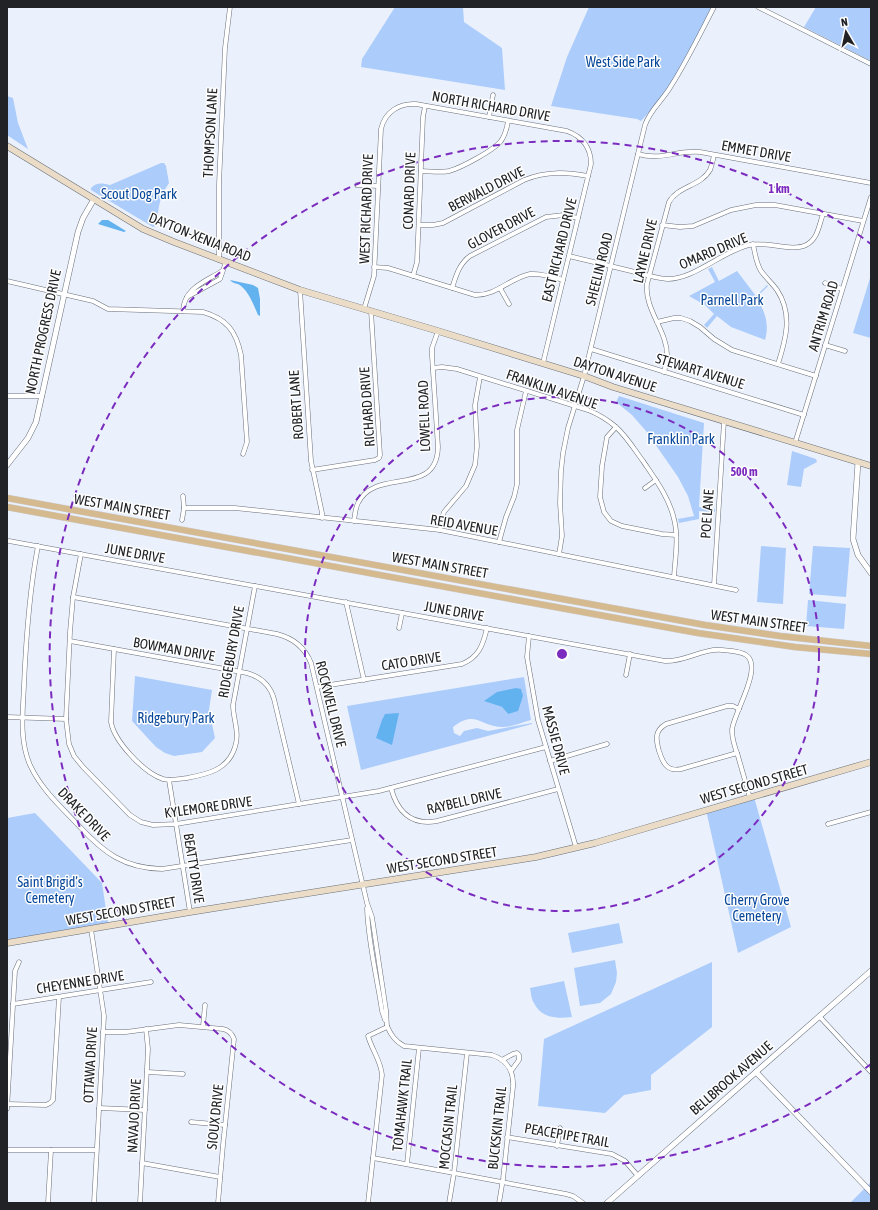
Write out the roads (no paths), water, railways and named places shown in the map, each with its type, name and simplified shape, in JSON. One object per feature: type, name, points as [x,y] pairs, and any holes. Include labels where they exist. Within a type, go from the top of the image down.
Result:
[{"type":"main road","name":"DAYTON-XENIA ROAD","points":[[7,146],[150,232],[300,290],[352,305]]},
{"type":"main road","name":"DAYTON AVENUE","points":[[352,305],[438,330],[584,376],[613,387],[871,466]]},
{"type":"main road","name":"WEST MAIN STREET","points":[[7,498],[705,625],[780,636],[871,646]]},
{"type":"main road","name":"WEST MAIN STREET","points":[[7,507],[698,632],[794,647],[871,654]]},
{"type":"main road","name":"WEST SECOND STREET","points":[[7,943],[362,884],[536,857],[595,843],[871,762]]},
{"type":"street","name":"THOMPSON LANE","points":[[222,261],[219,184],[225,54],[230,7]]},
{"type":"street","name":"SHEELIN ROAD","points":[[559,554],[562,536],[560,503],[562,467],[568,428],[591,349],[645,125],[648,116],[670,89],[684,66],[714,7]]},
{"type":"street","points":[[758,7],[871,64]]},
{"type":"street","points":[[489,117],[493,95]]},
{"type":"street","name":"NORTH RICHARD DRIVE","points":[[391,111],[406,104],[425,106],[567,131],[578,136],[585,144]]},
{"type":"street","name":"CONARD DRIVE","points":[[414,276],[417,262],[423,117],[425,106]]},
{"type":"street","name":"WEST RICHARD DRIVE","points":[[364,309],[373,282],[381,129],[384,120],[391,111]]},
{"type":"street","points":[[421,171],[443,172],[451,170],[492,150],[502,140],[506,132],[508,121]]},
{"type":"street","name":"EAST RICHARD DRIVE","points":[[543,363],[588,176],[591,159],[585,144]]},
{"type":"street","name":"EMMET DRIVE","points":[[638,154],[654,157],[689,152],[714,155],[871,183]]},
{"type":"street","name":"LAYNE DRIVE","points":[[664,372],[667,361],[667,351],[647,295],[647,286],[667,206],[671,198],[679,191],[698,182],[705,176],[711,168],[714,155]]},
{"type":"street","name":"BERWALD DRIVE","points":[[418,225],[443,223],[524,180],[538,175],[564,172],[588,176]]},
{"type":"street","points":[[358,185],[378,186]]},
{"type":"street","name":"ANTRIM ROAD","points":[[795,442],[871,197]]},
{"type":"street","name":"NORTH PROGRESS DRIVE","points":[[7,464],[28,438],[36,422],[78,232],[83,218],[94,199]]},
{"type":"street","points":[[662,225],[680,227],[693,226],[730,210],[756,205],[775,205],[863,221]]},
{"type":"street","name":"OMARD DRIVE","points":[[569,256],[650,276],[667,279],[682,277],[738,249],[753,244],[794,248],[805,246],[811,242],[815,236],[823,214]]},
{"type":"street","name":"GLOVER DRIVE","points":[[452,288],[460,267],[470,256],[546,217],[557,215],[578,218]]},
{"type":"street","points":[[753,244],[759,267],[779,293],[786,312],[786,335],[778,364]]},
{"type":"street","points":[[183,311],[183,303],[189,291],[222,271],[222,261]]},
{"type":"street","points":[[374,267],[388,268],[479,295],[489,294],[523,276],[531,274],[540,274],[563,280]]},
{"type":"street","points":[[7,281],[93,301],[108,309],[204,312],[226,323],[234,333],[241,355],[247,442],[243,454]]},
{"type":"street","points":[[826,283],[842,289]]},
{"type":"street","points":[[500,288],[508,304]]},
{"type":"street","name":"ROBERT LANE","points":[[300,290],[312,472],[322,518]]},
{"type":"street","name":"RICHARD DRIVE","points":[[312,472],[379,458],[371,311]]},
{"type":"street","points":[[657,322],[674,318],[690,321],[727,347],[816,376]]},
{"type":"street","name":"LOWELL ROAD","points":[[354,521],[358,504],[367,492],[380,485],[419,478],[428,472],[435,461],[438,447],[432,348],[438,330]]},
{"type":"street","points":[[825,345],[845,351]]},
{"type":"street","name":"STEWART AVENUE","points":[[591,349],[804,415]]},
{"type":"street","name":"FRANKLIN AVENUE","points":[[433,368],[451,368],[575,406],[598,415],[616,427],[629,441],[656,480],[670,505],[676,534],[674,577]]},
{"type":"street","points":[[440,530],[444,512],[466,486],[475,465],[477,446],[475,406],[480,377]]},
{"type":"street","points":[[499,542],[518,484],[517,430],[526,391]]},
{"type":"street","points":[[7,396],[42,396]]},
{"type":"street","name":"POE LANE","points":[[714,585],[724,421]]},
{"type":"street","points":[[616,427],[607,437],[602,466],[600,497],[604,512],[611,521],[622,526],[662,534],[676,534]]},
{"type":"street","points":[[858,462],[853,539],[858,555],[871,573]]},
{"type":"street","points":[[645,488],[656,480]]},
{"type":"street","points":[[182,520],[184,508],[183,496]]},
{"type":"street","name":"REID AVENUE","points":[[184,508],[235,508],[440,530],[736,590]]},
{"type":"street","name":"JUNE DRIVE","points":[[9,541],[671,661],[715,650],[745,654],[750,659],[751,669],[747,691],[734,718],[732,729],[733,739],[750,798]]},
{"type":"street","name":"DRAKE DRIVE","points":[[38,546],[30,593],[27,623],[23,718],[25,749],[29,764],[38,780],[47,792],[96,844],[116,859],[140,867],[162,869],[352,840]]},
{"type":"street","name":"KYLEMORE DRIVE","points":[[81,554],[73,597],[66,719],[68,740],[74,756],[125,811],[135,819],[147,824],[176,824],[391,788],[546,746]]},
{"type":"street","name":"RIDGEBURY DRIVE","points":[[114,649],[111,718],[114,733],[120,742],[145,769],[155,775],[169,780],[200,776],[214,772],[222,767],[231,757],[237,739],[233,705],[255,586]]},
{"type":"street","name":"ROCKWELL DRIVE","points":[[73,597],[281,635],[298,644],[305,652],[310,660],[362,884],[381,1004],[387,1027],[394,1039],[405,1046],[419,1048]]},
{"type":"street","points":[[346,602],[364,680]]},
{"type":"street","points":[[399,628],[402,613]]},
{"type":"street","name":"CATO DRIVE","points":[[316,687],[458,665],[467,662],[479,652],[483,643],[486,628]]},
{"type":"street","name":"MASSIE DRIVE","points":[[529,636],[527,657],[538,720],[576,847]]},
{"type":"street","name":"BOWMAN DRIVE","points":[[70,641],[251,674],[260,678],[272,693],[299,804]]},
{"type":"street","points":[[626,675],[630,654]]},
{"type":"street","points":[[737,752],[681,769],[673,769],[666,766],[662,760],[656,738],[659,730],[666,724],[727,706],[734,706],[739,709]]},
{"type":"street","points":[[7,717],[66,719]]},
{"type":"street","points":[[550,761],[607,744]]},
{"type":"street","name":"BEATTY DRIVE","points":[[169,780],[190,912]]},
{"type":"street","name":"RAYBELL DRIVE","points":[[391,788],[395,801],[403,812],[414,819],[427,822],[437,821],[558,789]]},
{"type":"street","points":[[828,824],[871,812]]},
{"type":"street","name":"OTTAWA DRIVE","points":[[91,929],[104,1012],[94,1203]]},
{"type":"street","points":[[7,1109],[15,971],[19,962]]},
{"type":"street","name":"BELLBROOK AVENUE","points":[[607,1203],[871,971]]},
{"type":"street","name":"CHEYENNE DRIVE","points":[[13,1004],[151,982]]},
{"type":"street","points":[[7,1104],[46,1104],[53,1100],[59,997]]},
{"type":"street","points":[[103,1032],[117,1033],[179,1025],[203,1026],[205,1005]]},
{"type":"street","points":[[820,1016],[871,1072]]},
{"type":"street","name":"SIOUX DRIVE","points":[[203,1026],[225,1029],[232,1034],[234,1039],[218,1203]]},
{"type":"street","points":[[368,1203],[382,1075],[380,1065],[370,1044],[368,1036],[387,1027]]},
{"type":"street","name":"NAVAJO DRIVE","points":[[140,1203],[148,1049],[146,1029]]},
{"type":"street","points":[[419,1048],[492,1055],[502,1060],[513,1054],[519,1055],[519,1060],[511,1072]]},
{"type":"street","name":"TOMAHAWK TRAIL","points":[[407,1164],[419,1048]]},
{"type":"street","name":"MOCCASIN TRAIL","points":[[449,1203],[454,1173],[467,1053]]},
{"type":"street","name":"BUCKSKIN TRAIL","points":[[498,1203],[502,1182],[513,1081],[511,1072],[502,1060]]},
{"type":"street","points":[[147,1072],[184,1074]]},
{"type":"street","points":[[756,1072],[871,1192]]},
{"type":"street","points":[[99,1108],[145,1110]]},
{"type":"street","points":[[192,1122],[225,1125]]},
{"type":"street","points":[[557,1146],[560,1128]]},
{"type":"street","name":"PEACEPIPE TRAIL","points":[[507,1136],[615,1155],[625,1161],[638,1176]]},
{"type":"street","points":[[7,1150],[96,1150]]},
{"type":"street","points":[[48,1203],[51,1150]]},
{"type":"street","points":[[373,1158],[566,1194],[573,1196],[583,1203]]},
{"type":"street","points":[[142,1163],[220,1177]]},
{"type":"park label","name":"West Side Park","points":[[623,62]]},
{"type":"park label","name":"Scout Dog Park","points":[[139,194]]},
{"type":"park label","name":"Parnell Park","points":[[732,300]]},
{"type":"park label","name":"Franklin Park","points":[[681,439]]},
{"type":"park label","name":"Ridgebury Park","points":[[176,718]]},
{"type":"park label","name":"Saint Brigid’s Cemetery","points":[[50,890]]},
{"type":"park label","name":"Cherry Grove Cemetery","points":[[757,908]]}]
